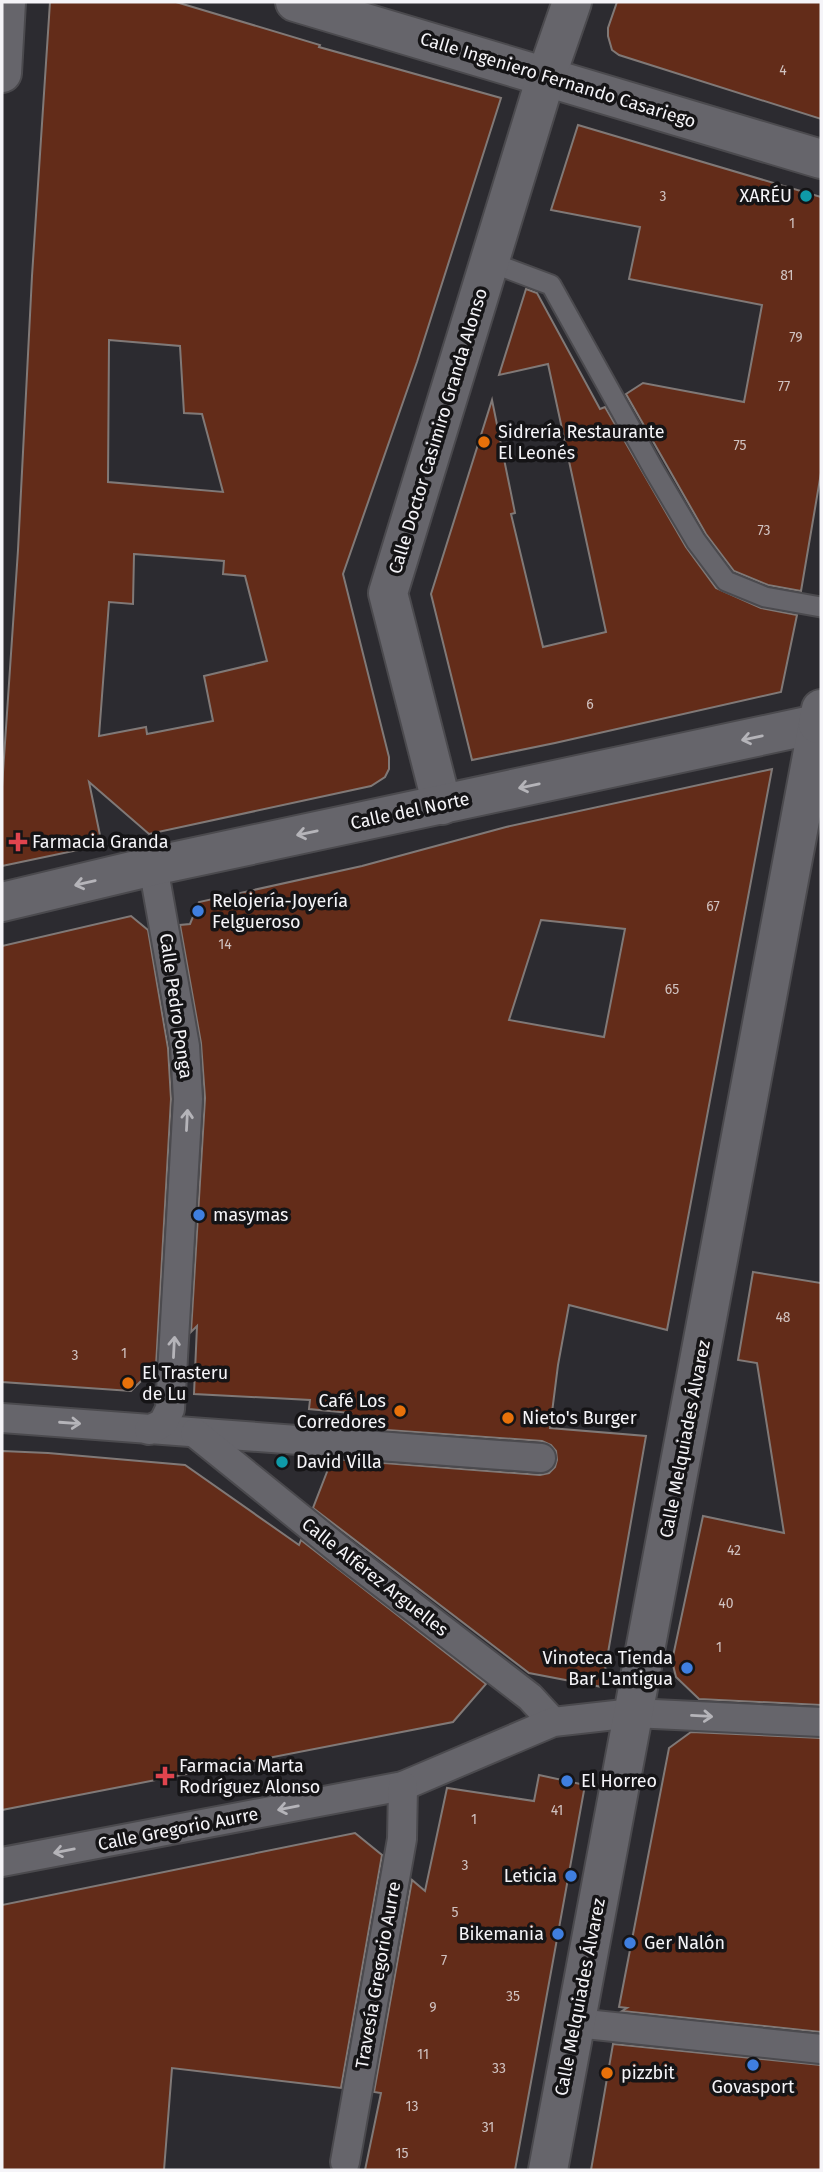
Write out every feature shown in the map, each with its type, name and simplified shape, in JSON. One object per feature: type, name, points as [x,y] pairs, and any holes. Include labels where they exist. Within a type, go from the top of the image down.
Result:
[{"type":"street","points":[[2,73],[6,2]]},
{"type":"street","name":"Calle Ingeniero Fernando Casariego","points":[[295,2],[821,159]]},
{"type":"street","name":"Calle Doctor Casimiro Granda Alonso","points":[[442,804],[388,593],[546,77],[572,2]]},
{"type":"street","name":"Calle del Norte","points":[[2,902],[153,866],[820,719]]},
{"type":"street","name":"Calle Melquiades Álvarez","points":[[548,2170],[820,719]]},
{"type":"street","name":"Calle Pedro Ponga","points":[[149,1430],[163,1423],[170,1409],[188,1099],[185,1046],[153,866]]},
{"type":"street","points":[[2,1418],[541,1458]]},
{"type":"street","name":"Calle Alférez Arguelles","points":[[195,1433],[347,1556],[530,1697],[553,1722]]},
{"type":"street","name":"Calle Gregorio Aurre","points":[[2,1863],[403,1786],[553,1722],[633,1713],[821,1722]]},
{"type":"street","name":"Travesía Gregorio Aurre","points":[[345,2162],[402,1839],[403,1786]]},
{"type":"street","points":[[576,2023],[821,2049]]},
{"type":"lane","points":[[490,261],[551,285],[654,470],[696,541],[726,581],[765,597],[821,607]]},
{"type":"building","points":[[50,2],[176,2],[320,45],[319,47],[501,98],[417,362],[343,574],[389,757],[389,769],[385,777],[371,786],[149,834],[89,782],[102,845],[2,866],[2,787]],"holes":[[[109,340],[180,346],[184,413],[202,414],[223,492],[108,482]],[[134,554],[224,561],[223,574],[245,576],[267,661],[204,676],[213,721],[147,734],[146,727],[99,736],[109,602],[133,604]]]},
{"type":"building","points":[[617,2],[821,2],[821,119],[619,55],[612,50],[608,36]]},
{"type":"building","points":[[578,125],[821,197],[821,473],[801,591],[768,585],[734,571],[706,534],[626,394],[643,383],[744,402],[762,305],[629,279],[640,227],[551,210]]},
{"type":"building","points":[[526,289],[537,293],[600,409],[605,407],[686,547],[716,588],[761,608],[797,615],[781,692],[472,760],[431,594],[492,400],[515,513],[511,514],[543,647],[606,632],[548,364],[499,375]]},
{"type":"building","points":[[772,769],[667,1330],[569,1305],[550,1428],[646,1436],[602,1687],[529,1673],[313,1508],[332,1459],[540,1475],[549,1473],[555,1467],[556,1451],[551,1445],[542,1441],[345,1427],[351,1413],[309,1409],[310,1400],[194,1394],[197,1326],[191,1332],[205,1098],[201,1043],[180,925],[190,924],[199,902],[362,866],[506,827]],"holes":[[[541,920],[625,929],[604,1037],[509,1020]]]},
{"type":"building","points":[[131,916],[148,930],[168,1048],[171,1099],[156,1366],[131,1391],[2,1382],[2,946]]},
{"type":"building","points":[[753,1272],[821,1283],[821,1705],[699,1699],[676,1677],[672,1661],[703,1516],[784,1533],[757,1363],[738,1360]]},
{"type":"building","points":[[2,1451],[185,1465],[299,1545],[301,1540],[486,1684],[453,1722],[2,1810]]},
{"type":"building","points":[[691,1732],[821,1738],[821,2032],[622,2011],[627,2008],[619,2007],[669,1748]]},
{"type":"building","points":[[539,1775],[585,1785],[515,2170],[365,2170],[381,2093],[374,2092],[412,1880],[425,1891],[447,1788],[534,1801]]},
{"type":"building","points":[[355,1833],[382,1855],[341,2088],[172,2068],[164,2170],[2,2170],[2,1905]]},
{"type":"building","points":[[613,2044],[821,2065],[821,2170],[591,2170]]},
{"type":"place","name":"XARÉU","points":[[806,196]]},
{"type":"place","name":"Sidrería Restaurante El Leonés","points":[[484,442]]},
{"type":"place","name":"Farmacia Granda","points":[[18,842]]},
{"type":"place","name":"Relojería-Joyería Felgueroso","points":[[198,911]]},
{"type":"place","name":"masymas","points":[[199,1215]]},
{"type":"place","name":"El Trasteru de Lu","points":[[128,1383]]},
{"type":"place","name":"Café Los Corredores","points":[[400,1411]]},
{"type":"place","name":"Nieto's Burger","points":[[508,1418]]},
{"type":"place","name":"David Villa","points":[[282,1462]]},
{"type":"place","name":"Vinoteca Tienda Bar L'antigua","points":[[687,1668]]},
{"type":"place","name":"Farmacia Marta Rodríguez Alonso","points":[[165,1776]]},
{"type":"place","name":"El Horreo","points":[[567,1781]]},
{"type":"place","name":"Leticia","points":[[571,1876]]},
{"type":"place","name":"Bikemania","points":[[558,1934]]},
{"type":"place","name":"Ger Nalón","points":[[630,1943]]},
{"type":"place","name":"Govasport","points":[[753,2065]]},
{"type":"place","name":"pizzbit","points":[[607,2073]]}]
